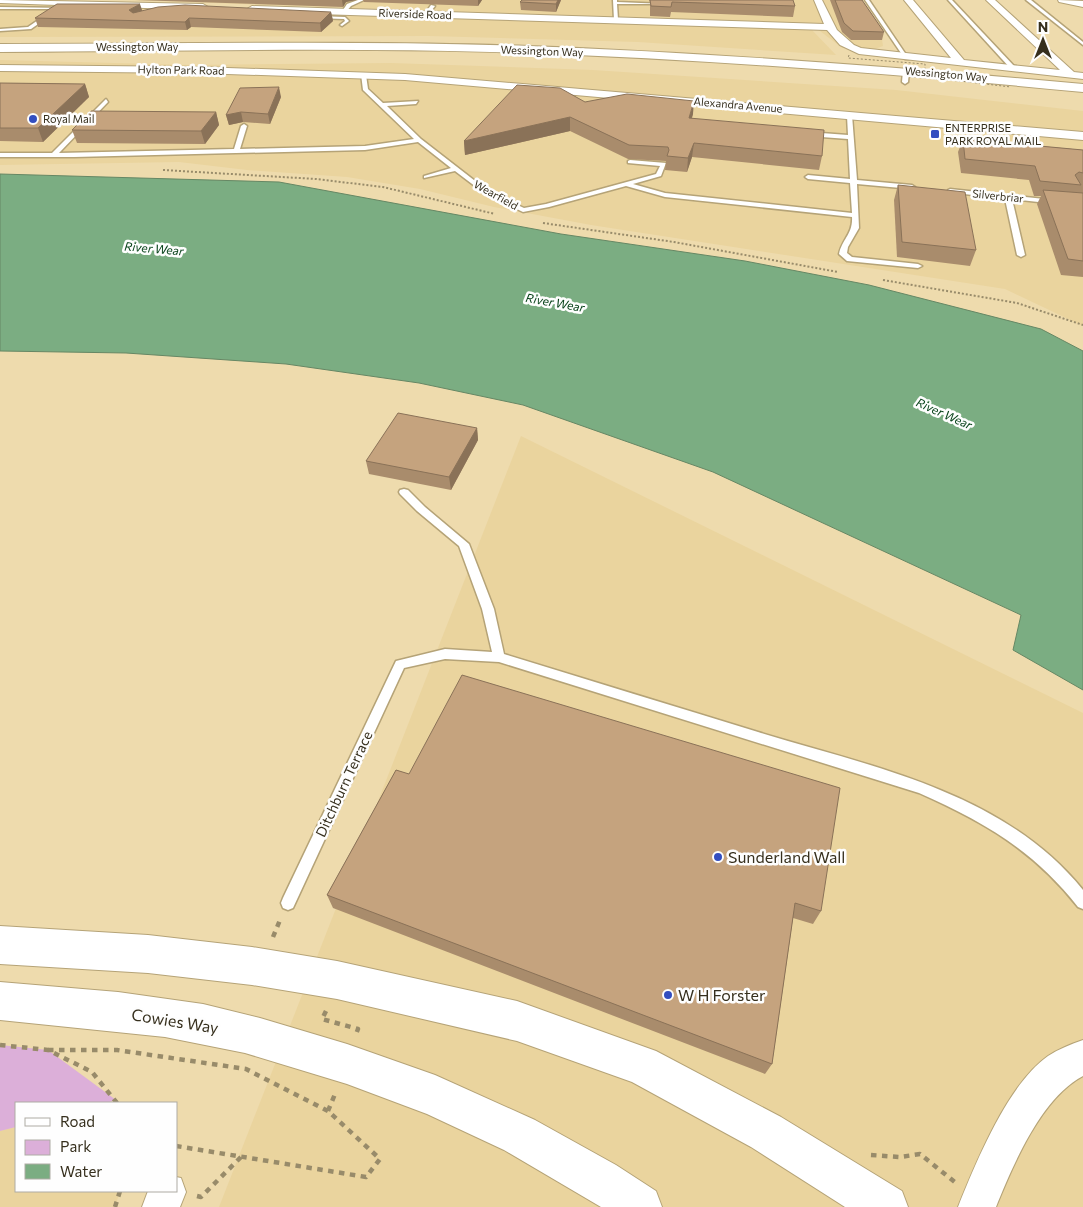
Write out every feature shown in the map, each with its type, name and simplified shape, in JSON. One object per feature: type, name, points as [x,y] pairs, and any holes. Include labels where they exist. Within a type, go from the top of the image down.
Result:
[{"type":"main road","name":"Wessington Way","points":[[0,44],[402,42],[530,45],[908,66],[1083,83]]},
{"type":"main road","name":"Wessington Way","points":[[0,48],[469,48],[658,56],[1083,88]]},
{"type":"main road","points":[[0,945],[148,954],[252,966],[337,980],[390,994],[517,1021],[642,1065],[766,1132],[886,1207]]},
{"type":"main road","name":"Cowies Way","points":[[0,1001],[189,1021],[240,1032],[346,1063],[462,1106],[536,1142],[640,1207]]},
{"type":"street","points":[[0,0],[211,10]]},
{"type":"street","points":[[818,0],[834,35],[849,48],[907,58],[1083,76]]},
{"type":"street","points":[[908,0],[961,63]]},
{"type":"street","points":[[990,0],[1071,75]]},
{"type":"street","points":[[1066,1],[1083,4]]},
{"type":"street","points":[[1066,1],[1083,11]]},
{"type":"street","name":"Riverside Road","points":[[247,11],[426,14],[830,27]]},
{"type":"street","name":"Hylton Park Road","points":[[0,68],[362,75]]},
{"type":"street","name":"Alexandra Avenue","points":[[362,75],[447,80],[1083,136]]},
{"type":"street","points":[[978,1205],[996,1166],[1036,1094],[1060,1070],[1083,1057]]},
{"type":"lane","points":[[344,12],[349,5],[362,0]]},
{"type":"lane","points":[[867,0],[907,58]]},
{"type":"lane","points":[[950,0],[1013,68]]},
{"type":"lane","points":[[1028,0],[1083,44]]},
{"type":"lane","points":[[616,20],[615,1],[668,4]]},
{"type":"lane","points":[[426,14],[433,6]]},
{"type":"lane","points":[[0,8],[68,9]]},
{"type":"lane","points":[[0,30],[29,28],[58,9]]},
{"type":"lane","points":[[107,10],[211,10]]},
{"type":"lane","points":[[247,11],[345,18],[347,21],[342,25]]},
{"type":"lane","name":"Wearfield","points":[[362,75],[366,89],[418,140],[486,192],[523,210],[547,206],[659,175],[664,164],[630,162]]},
{"type":"lane","points":[[54,155],[106,101]]},
{"type":"lane","points":[[384,105],[416,102]]},
{"type":"lane","points":[[91,116],[98,116]]},
{"type":"lane","points":[[850,116],[856,228],[844,247],[842,254],[850,259],[918,266]]},
{"type":"lane","points":[[236,151],[244,126]]},
{"type":"lane","points":[[802,133],[851,137]]},
{"type":"lane","points":[[0,155],[365,148],[418,140]]},
{"type":"lane","points":[[250,160],[254,151]]},
{"type":"lane","points":[[426,177],[454,169]]},
{"type":"lane","points":[[808,177],[921,188]]},
{"type":"lane","points":[[625,184],[665,195],[854,216]]},
{"type":"lane","name":"Silverbriar","points":[[940,190],[1082,205]]},
{"type":"lane","points":[[1008,197],[1021,255]]},
{"type":"lane","points":[[1078,198],[1082,205]]},
{"type":"lane","points":[[404,492],[422,510],[464,544],[488,609],[498,657],[922,788],[974,811],[1026,843],[1073,888],[1083,902]]},
{"type":"lane","name":"Ditchburn Terrace","points":[[288,903],[400,664],[444,654],[498,657]]},
{"type":"path","points":[[849,55],[848,58],[925,64],[925,78],[1011,86]]},
{"type":"path","points":[[163,170],[316,179],[383,187],[497,214]]},
{"type":"path","points":[[543,223],[674,242],[847,273]]},
{"type":"path","points":[[874,278],[1017,303],[1083,325]]},
{"type":"path","points":[[0,1045],[48,1050],[117,1050],[246,1070],[328,1111],[380,1159],[366,1177],[178,1146]]},
{"type":"path","points":[[48,1050],[92,1072],[116,1102]]},
{"type":"path","points":[[920,1154],[978,1205]]},
{"type":"path","points":[[164,1200],[201,1196],[241,1157]]},
{"type":"path","points":[[115,1207],[120,1192]]},
{"type":"shaded area","points":[[129,0],[852,0],[882,39],[883,46],[875,49],[842,48],[811,24]]},
{"type":"shaded area","points":[[0,2],[812,30],[836,55],[638,42],[429,36],[0,37]]},
{"type":"shaded area","points":[[0,60],[191,65],[391,63],[593,70],[896,90],[1083,111],[1083,326],[1005,289],[591,225],[494,207],[420,189],[347,177],[247,170],[179,162],[0,165]]},
{"type":"shaded area","points":[[521,436],[1083,713],[1083,1207],[219,1207]]},
{"type":"shaded area","points":[[15,1127],[15,1192],[120,1192],[115,1207],[0,1207],[0,1131]]},
{"type":"green space","points":[[0,1045],[48,1050],[116,1100],[109,1102],[15,1102],[15,1127],[0,1131]]},
{"type":"water","name":"River Wear","points":[[0,174],[279,182],[561,234],[745,261],[869,285],[1041,329],[1083,351],[1083,690],[1013,650],[1021,615],[713,472],[523,405],[419,383],[286,364],[126,353],[0,351]]},
{"type":"building","points":[[522,0],[558,0],[556,4],[520,2]]},
{"type":"building","points":[[650,0],[793,0],[795,6],[672,2],[671,7],[651,6]]},
{"type":"building","points":[[835,0],[862,0],[884,32],[853,31],[844,23]]},
{"type":"building","points":[[57,4],[140,4],[129,10],[133,13],[158,7],[185,5],[331,12],[320,23],[189,18],[185,22],[35,18]]},
{"type":"building","points":[[0,83],[85,84],[38,128],[0,128]]},
{"type":"building","points":[[517,85],[560,88],[585,102],[627,94],[694,101],[689,118],[824,130],[822,156],[694,143],[688,158],[667,156],[668,147],[629,145],[570,117],[464,141]]},
{"type":"building","points":[[279,87],[268,114],[241,112],[226,115],[240,88]]},
{"type":"building","points":[[91,111],[216,112],[201,131],[72,130]]},
{"type":"building","points":[[963,139],[1083,150],[1083,173],[1079,172],[1075,175],[1081,185],[1040,181],[1035,166],[965,159]]},
{"type":"building","points":[[898,185],[965,192],[976,250],[902,242]]},
{"type":"building","points":[[1043,190],[1083,193],[1083,261],[1068,259]]},
{"type":"building","points":[[398,413],[477,428],[449,477],[366,461]]},
{"type":"building","points":[[462,675],[840,788],[821,911],[795,903],[772,1064],[327,895],[396,770],[409,774]]},
{"type":"place","name":"Royal Mail","points":[[33,119]]},
{"type":"place","name":"ENTERPRISE PARK ROYAL MAIL","points":[[935,134]]},
{"type":"place","name":"Sunderland Wall","points":[[718,857]]},
{"type":"place","name":"W H Forster","points":[[668,995]]}]
